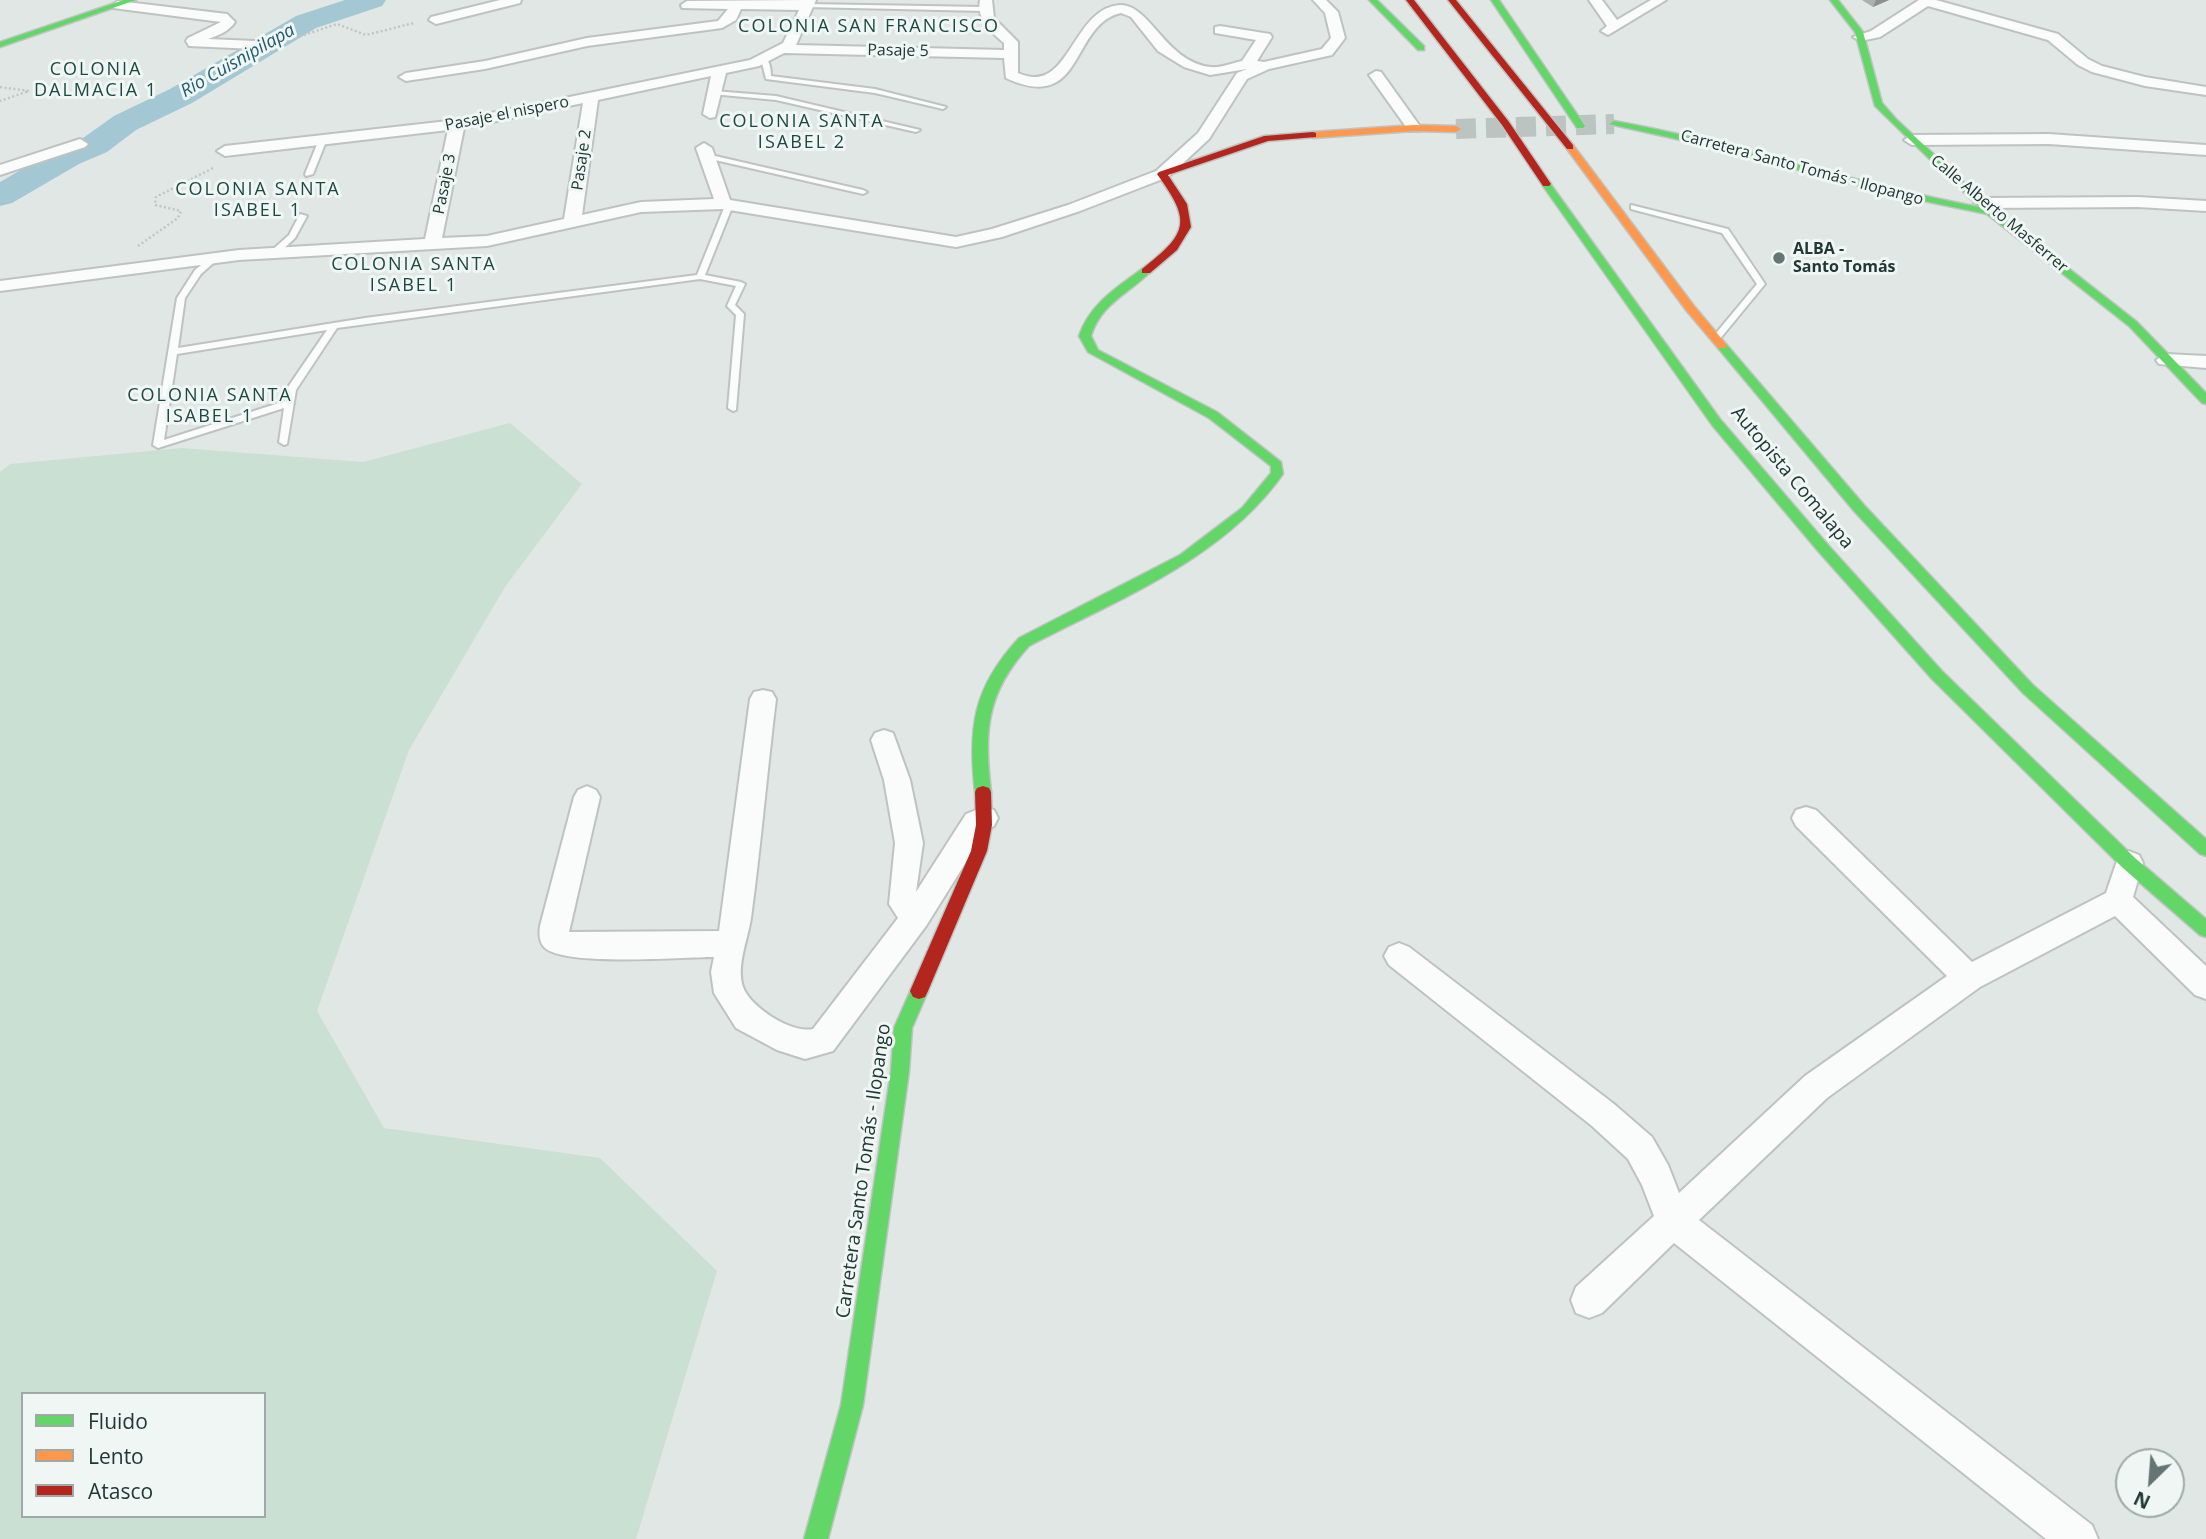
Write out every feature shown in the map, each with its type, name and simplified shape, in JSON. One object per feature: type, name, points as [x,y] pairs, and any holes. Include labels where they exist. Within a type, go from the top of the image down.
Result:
[{"type":"main road","points":[[1373,0],[1440,66],[1491,123],[1519,146]]},
{"type":"main road","name":"Autopista Comalapa","points":[[1409,0],[1506,124],[1716,422],[1787,506],[1937,676],[2129,863],[2206,930]]},
{"type":"main road","name":"Autopista Comalapa","points":[[1452,0],[1592,174],[1690,307],[1859,508],[2028,689],[2206,849]]},
{"type":"main road","points":[[1496,0],[1590,140]]},
{"type":"main road","name":"Calle Alberto Masferrer","points":[[1838,0],[1860,37],[1878,104],[1912,140],[1986,207],[2133,324],[2206,400]]},
{"type":"main road","points":[[0,45],[125,2]]},
{"type":"main road","name":"Carretera Santo Tomás - Ilopango","points":[[1614,124],[1652,129],[1816,174],[1958,208],[1986,207]]},
{"type":"main road","points":[[1162,174],[1267,138],[1414,128],[1456,129]]},
{"type":"main road","name":"Carretera Santo Tomás - Ilopango","points":[[816,1539],[852,1405],[900,1071],[903,1028],[979,851],[985,817],[978,753],[978,724],[993,680],[1024,642],[1185,558],[1247,511],[1277,474],[1277,466],[1215,414],[1094,352],[1087,343],[1084,327],[1092,312],[1166,258],[1180,241],[1187,226],[1185,211],[1162,174]]},
{"type":"main road","points":[[1625,192],[1690,307]]},
{"type":"street","points":[[436,20],[515,0]]},
{"type":"street","points":[[0,286],[215,258],[487,241],[642,207],[726,205],[956,242],[996,233],[1074,208],[1162,174],[1204,136],[1242,76],[1265,65],[1327,52],[1338,38],[1331,12],[1320,0]]},
{"type":"street","points":[[1595,0],[1611,29],[1660,0]]},
{"type":"street","points":[[1860,37],[1875,34],[1926,1],[2053,37],[2067,45],[2086,64],[2106,72],[2206,91]]},
{"type":"street","points":[[125,2],[222,17],[228,22],[223,28],[193,41],[194,43],[255,45]]},
{"type":"street","points":[[687,5],[809,3],[794,37],[783,49]]},
{"type":"street","points":[[406,77],[485,65],[587,42],[722,24],[731,17],[736,5]]},
{"type":"street","points":[[985,5],[988,19],[1011,42],[1011,75],[1019,81],[1043,82],[1053,78],[1069,62],[1098,19],[1111,11],[1121,9],[1136,13],[1163,48],[1196,68],[1213,71],[1248,63],[1265,65]]},
{"type":"street","points":[[1220,30],[1265,37],[1248,63]]},
{"type":"street","name":"Pasaje 5","points":[[783,49],[1012,54]]},
{"type":"street","name":"Pasaje el nispero","points":[[225,151],[457,125],[719,71],[764,59],[783,49]]},
{"type":"street","points":[[710,114],[719,71]]},
{"type":"street","points":[[1376,75],[1414,128]]},
{"type":"street","name":"Pasaje 2","points":[[572,224],[591,97]]},
{"type":"street","name":"Pasaje 3","points":[[433,243],[457,125]]},
{"type":"street","points":[[1912,140],[2049,139],[2206,150]]},
{"type":"street","points":[[0,170],[80,144]]},
{"type":"street","points":[[704,152],[726,205]]},
{"type":"street","points":[[1986,207],[2138,202],[2206,206]]},
{"type":"street","points":[[2166,360],[2206,362]]},
{"type":"street","points":[[762,699],[726,972],[729,993],[747,1018],[788,1040],[806,1045],[822,1041],[916,917],[976,822],[985,817]]},
{"type":"street","points":[[884,740],[897,780],[909,843],[903,904],[916,917]]},
{"type":"street","points":[[587,797],[554,926],[554,938],[566,945],[580,946],[731,944]]},
{"type":"street","points":[[1806,818],[1969,978]]},
{"type":"street","points":[[1589,1300],[1816,1087],[1969,978],[2118,901],[2129,863]]},
{"type":"street","points":[[2118,901],[2206,986]]},
{"type":"street","points":[[1399,956],[1603,1115],[1640,1148],[1656,1177],[1672,1220],[2078,1539]]},
{"type":"lane","points":[[809,3],[985,5]]},
{"type":"lane","points":[[764,59],[768,78],[875,91],[943,107]]},
{"type":"lane","points":[[714,93],[776,98],[916,130]]},
{"type":"lane","points":[[309,174],[323,139]]},
{"type":"lane","points":[[704,152],[863,192]]},
{"type":"lane","points":[[700,277],[726,205]]},
{"type":"lane","points":[[1634,207],[1725,231],[1760,284],[1716,338]]},
{"type":"lane","points":[[273,254],[292,236],[303,216]]},
{"type":"lane","points":[[215,258],[198,272],[181,298],[158,445],[289,403]]},
{"type":"lane","points":[[172,352],[700,277],[741,284],[731,306],[740,314],[733,408]]},
{"type":"lane","points":[[284,442],[291,390],[334,327]]},
{"type":"path","points":[[255,45],[275,45],[338,24],[355,33],[367,35],[388,33],[402,24],[436,20]]},
{"type":"path","points":[[0,87],[29,91],[0,101]]},
{"type":"path","points":[[140,245],[178,218],[181,211],[155,205],[156,197],[169,188],[206,175],[225,151]]},
{"type":"green space","points":[[510,423],[582,484],[505,587],[409,750],[317,1011],[384,1128],[600,1158],[717,1271],[636,1539],[0,1539],[0,472],[10,464],[182,448],[363,462]]},
{"type":"waterway","name":"Rio Cuisnipilapa","points":[[0,196],[67,157],[95,145],[125,123],[181,96],[306,22],[372,0]]},
{"type":"tunnel","points":[[1456,129],[1614,124]]},
{"type":"traffic: fast","points":[[0,45],[132,0]]},
{"type":"traffic: fast","points":[[1373,0],[1421,48]]},
{"type":"traffic: fast","points":[[1495,0],[1580,126]]},
{"type":"traffic: fast","points":[[1834,0],[1859,32],[1878,104],[1893,121],[1990,212],[2133,324],[2206,400]]},
{"type":"traffic: fast","points":[[1614,124],[1662,132],[1895,192],[1990,212]]},
{"type":"traffic: fast","points":[[1546,184],[1716,422],[1823,548],[1937,675],[2129,863],[2206,930]]},
{"type":"traffic: fast","points":[[983,792],[979,749],[983,711],[988,693],[1008,659],[1024,642],[1185,558],[1247,511],[1277,474],[1277,465],[1213,415],[1094,352],[1085,336],[1094,315],[1118,291],[1146,271]]},
{"type":"traffic: fast","points":[[1722,346],[1859,508],[2028,689],[2206,849]]},
{"type":"traffic: fast","points":[[816,1539],[852,1405],[900,1071],[903,1028],[919,991]]},
{"type":"traffic: slow","points":[[1313,135],[1414,128],[1456,129]]},
{"type":"traffic: slow","points":[[1570,147],[1690,308],[1722,346]]},
{"type":"traffic: jam","points":[[1410,0],[1506,124],[1546,184]]},
{"type":"traffic: jam","points":[[1452,0],[1570,147]]},
{"type":"traffic: jam","points":[[1146,271],[1174,248],[1186,227],[1182,204],[1162,174],[1267,138],[1313,135]]},
{"type":"traffic: jam","points":[[919,991],[979,851],[984,825],[983,792]]},
{"type":"place","name":"ALBA - Santo Tomás","points":[[1779,258]]},
{"type":"district","name":"COLONIA SAN FRANCISCO","points":[[869,27]]},
{"type":"district","name":"COLONIA DALMACIA 1","points":[[96,80]]},
{"type":"district","name":"COLONIA SANTA ISABEL 2","points":[[802,132]]},
{"type":"district","name":"COLONIA SANTA ISABEL 1","points":[[258,200]]},
{"type":"district","name":"COLONIA SANTA ISABEL 1","points":[[414,275]]},
{"type":"district","name":"COLONIA SANTA ISABEL 1","points":[[210,406]]}]
